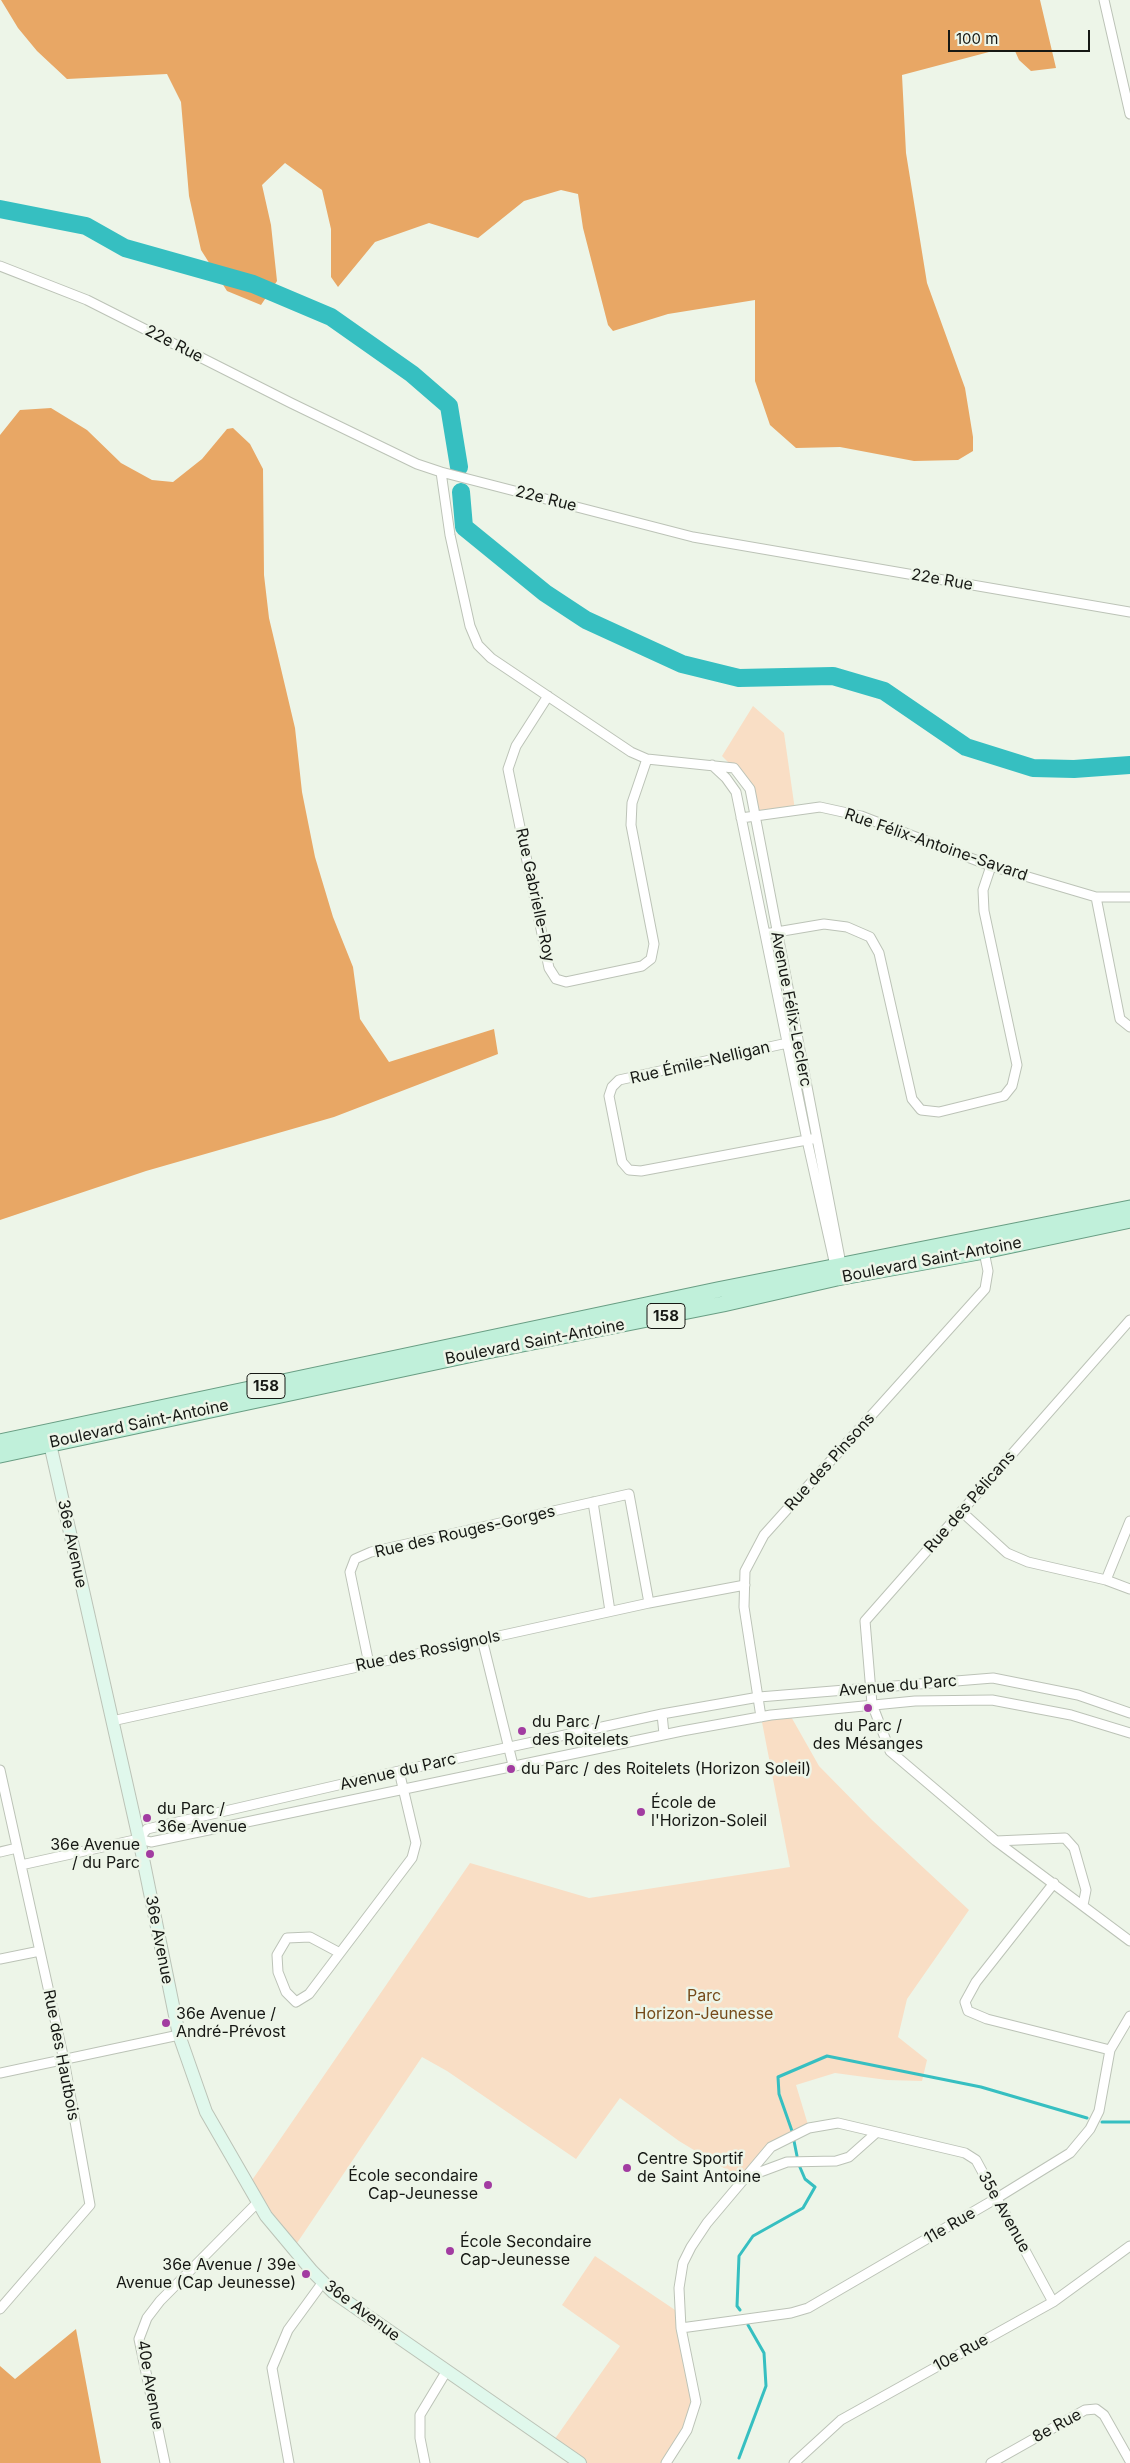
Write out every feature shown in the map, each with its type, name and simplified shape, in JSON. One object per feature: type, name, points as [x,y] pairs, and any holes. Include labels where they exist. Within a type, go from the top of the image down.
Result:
[{"type":"main road","name":"Boulevard Saint-Antoine","points":[[982,1244],[1130,1208]]},
{"type":"main road","name":"Boulevard Saint-Antoine","points":[[0,1442],[48,1437],[839,1272],[982,1244],[1130,1220]]},
{"type":"main road","name":"Boulevard Saint-Antoine","points":[[0,1455],[48,1437]]},
{"type":"street","points":[[1104,0],[1128,94],[1130,114]]},
{"type":"street","name":"22e Rue","points":[[0,266],[87,300],[291,404],[417,464],[441,472],[693,536],[1130,612]]},
{"type":"street","name":"Avenue Félix-Leclerc","points":[[441,472],[450,535],[470,626],[478,646],[491,658],[631,752],[647,759],[712,764],[734,768],[750,788],[776,933],[817,1137],[839,1272]]},
{"type":"street","name":"Rue Gabrielle-Roy","points":[[548,696],[516,746],[508,769],[549,968],[556,979],[566,982],[642,966],[651,959],[654,944],[631,825],[632,802],[647,759]]},
{"type":"street","name":"Avenue Félix-Leclerc","points":[[712,764],[726,778],[736,792],[786,1043],[839,1272]]},
{"type":"street","name":"Rue Félix-Antoine-Savard","points":[[741,818],[820,807],[861,816],[991,866],[1096,897],[1130,898]]},
{"type":"street","points":[[765,934],[824,924],[847,927],[870,937],[879,953],[912,1099],[921,1110],[938,1112],[1004,1096],[1012,1086],[1017,1065],[984,910],[983,890],[991,866]]},
{"type":"street","points":[[1096,897],[1120,1019],[1130,1027]]},
{"type":"street","name":"Rue Émile-Nelligan","points":[[798,1041],[619,1080],[612,1087],[609,1096],[622,1162],[629,1170],[641,1171],[817,1137]]},
{"type":"street","name":"Rue des Pinsons","points":[[761,1717],[744,1607],[745,1571],[764,1535],[985,1289],[988,1270],[982,1244]]},
{"type":"street","name":"Rue des Pélicans","points":[[1130,1320],[865,1621],[872,1704],[890,1751],[996,1841],[1130,1941]]},
{"type":"street","name":"36e Avenue","points":[[48,1437],[139,1839],[179,2035],[206,2112],[266,2216],[324,2282],[360,2311],[446,2372],[580,2463]]},
{"type":"street","name":"Rue des Rouges-Gorges","points":[[369,1664],[350,1572],[355,1559],[371,1552],[629,1494],[648,1603]]},
{"type":"street","points":[[593,1502],[610,1612]]},
{"type":"street","points":[[962,1512],[1007,1553],[1028,1562],[1106,1580],[1130,1589]]},
{"type":"street","points":[[1106,1580],[1130,1521]]},
{"type":"street","name":"Rue des Rossignols","points":[[112,1722],[648,1603],[744,1585]]},
{"type":"street","points":[[482,1639],[510,1747],[513,1766]]},
{"type":"street","name":"Avenue du Parc","points":[[139,1839],[147,1829],[399,1771],[662,1714],[759,1697],[993,1678],[1078,1695],[1130,1713]]},
{"type":"street","name":"Avenue du Parc","points":[[21,1865],[139,1839],[151,1842],[664,1734],[761,1717],[872,1704],[992,1700],[1071,1714],[1130,1733]]},
{"type":"street","points":[[662,1714],[664,1734]]},
{"type":"street","name":"Rue des Hautbois","points":[[0,1770],[64,2060],[90,2205],[0,2309]]},
{"type":"street","points":[[340,1954],[310,1937],[287,1938],[277,1955],[278,1972],[286,1992],[296,2002],[309,1994],[340,1954],[412,1858],[416,1844],[399,1771]]},
{"type":"street","points":[[996,1841],[1065,1838],[1074,1848],[1084,1882],[1086,1890],[1083,1905]]},
{"type":"street","points":[[0,1852],[17,1848]]},
{"type":"street","points":[[1054,1883],[976,1982],[965,2002],[968,2011],[987,2019],[1110,2050]]},
{"type":"street","points":[[0,1959],[40,1951]]},
{"type":"street","name":"11e Rue","points":[[681,2328],[791,2313],[808,2308],[997,2198],[1070,2153],[1090,2129],[1099,2111],[1110,2050],[1130,2016]]},
{"type":"street","points":[[0,2073],[179,2035]]},
{"type":"street","name":"35e Avenue","points":[[666,2463],[687,2430],[696,2402],[681,2328],[679,2288],[683,2263],[707,2223],[771,2147],[809,2128],[838,2123],[876,2134],[965,2154],[976,2160],[1053,2302]]},
{"type":"street","name":"35e Avenue","points":[[742,2180],[787,2162],[836,2161],[849,2156],[876,2134]]},
{"type":"street","name":"40e Avenue","points":[[165,2463],[139,2339],[147,2318],[160,2301],[258,2202]]},
{"type":"street","name":"10e Rue","points":[[794,2463],[841,2420],[1053,2302],[1130,2246]]},
{"type":"street","points":[[289,2463],[272,2368],[288,2330],[324,2282]]},
{"type":"street","points":[[425,2463],[420,2438],[420,2415],[446,2372]]},
{"type":"street","name":"8e Rue","points":[[991,2463],[1085,2410],[1096,2409],[1104,2415],[1130,2461]]},
{"type":"green space","points":[[753,706],[784,733],[795,810],[754,816],[750,788],[722,756]]},
{"type":"green space","name":"Parc Horizon-Jeunesse","points":[[789,1713],[819,1766],[872,1820],[969,1910],[907,1999],[898,2037],[927,2060],[922,2081],[887,2080],[835,2073],[796,2085],[809,2128],[771,2147],[742,2179],[679,2141],[620,2098],[576,2159],[447,2071],[422,2057],[293,2249],[248,2186],[470,1863],[589,1898],[790,1867],[761,1717]]},
{"type":"green space","points":[[595,2256],[681,2314],[696,2402],[687,2430],[666,2463],[580,2463],[552,2443],[620,2346],[562,2305]]},
{"type":"shaded area","points":[[1,0],[1040,0],[1056,68],[1031,71],[1019,60],[1015,51],[989,52],[902,75],[906,153],[927,283],[965,388],[973,437],[973,451],[958,460],[914,461],[840,447],[796,448],[770,425],[755,381],[755,300],[668,314],[613,331],[608,325],[583,228],[578,194],[561,190],[524,201],[478,238],[429,223],[375,242],[338,287],[331,277],[331,229],[322,190],[285,163],[262,185],[271,225],[277,281],[261,305],[227,291],[201,250],[189,196],[181,102],[167,74],[67,79],[37,51],[18,28]]},
{"type":"shaded area","points":[[51,408],[87,430],[121,463],[152,480],[173,482],[202,459],[227,429],[233,428],[250,444],[263,469],[264,575],[269,618],[295,728],[302,792],[315,857],[333,917],[353,967],[360,1019],[389,1062],[494,1029],[498,1054],[334,1117],[146,1171],[0,1220],[0,435],[20,410]]},
{"type":"shaded area","points":[[76,2329],[101,2463],[0,2463],[0,2366],[15,2379]]},
{"type":"waterway","points":[[0,209],[86,226],[125,248],[253,284],[331,317],[412,374],[449,406],[459,467]]},
{"type":"waterway","points":[[461,492],[464,527],[545,593],[586,620],[682,664],[739,678],[833,676],[884,691],[966,747],[1033,768],[1074,769],[1130,765]]},
{"type":"waterway","points":[[792,2131],[779,2094],[778,2077],[827,2056],[981,2087],[1087,2118]]},
{"type":"waterway","points":[[1102,2122],[1130,2122]]},
{"type":"waterway","points":[[794,2141],[797,2156]]},
{"type":"waterway","points":[[740,2310],[737,2306],[739,2256],[753,2236],[803,2208],[815,2187],[805,2179],[799,2165]]},
{"type":"waterway","points":[[739,2458],[766,2386],[764,2353],[748,2325]]},
{"type":"place","name":"du Parc / des Mésanges","points":[[868,1708]]},
{"type":"place","name":"du Parc / des Roitelets","points":[[522,1731]]},
{"type":"place","name":"du Parc / des Roitelets (Horizon Soleil)","points":[[511,1769]]},
{"type":"place","name":"École de l'Horizon-Soleil","points":[[641,1812]]},
{"type":"place","name":"du Parc / 36e Avenue","points":[[147,1818]]},
{"type":"place","name":"36e Avenue / du Parc","points":[[150,1854]]},
{"type":"place","name":"36e Avenue / André-Prévost","points":[[166,2023]]},
{"type":"place","name":"Centre Sportif de Saint Antoine","points":[[627,2168]]},
{"type":"place","name":"École secondaire Cap-Jeunesse","points":[[488,2185]]},
{"type":"place","name":"École Secondaire Cap-Jeunesse","points":[[450,2251]]},
{"type":"place","name":"36e Avenue / 39e Avenue (Cap Jeunesse)","points":[[306,2274]]}]
